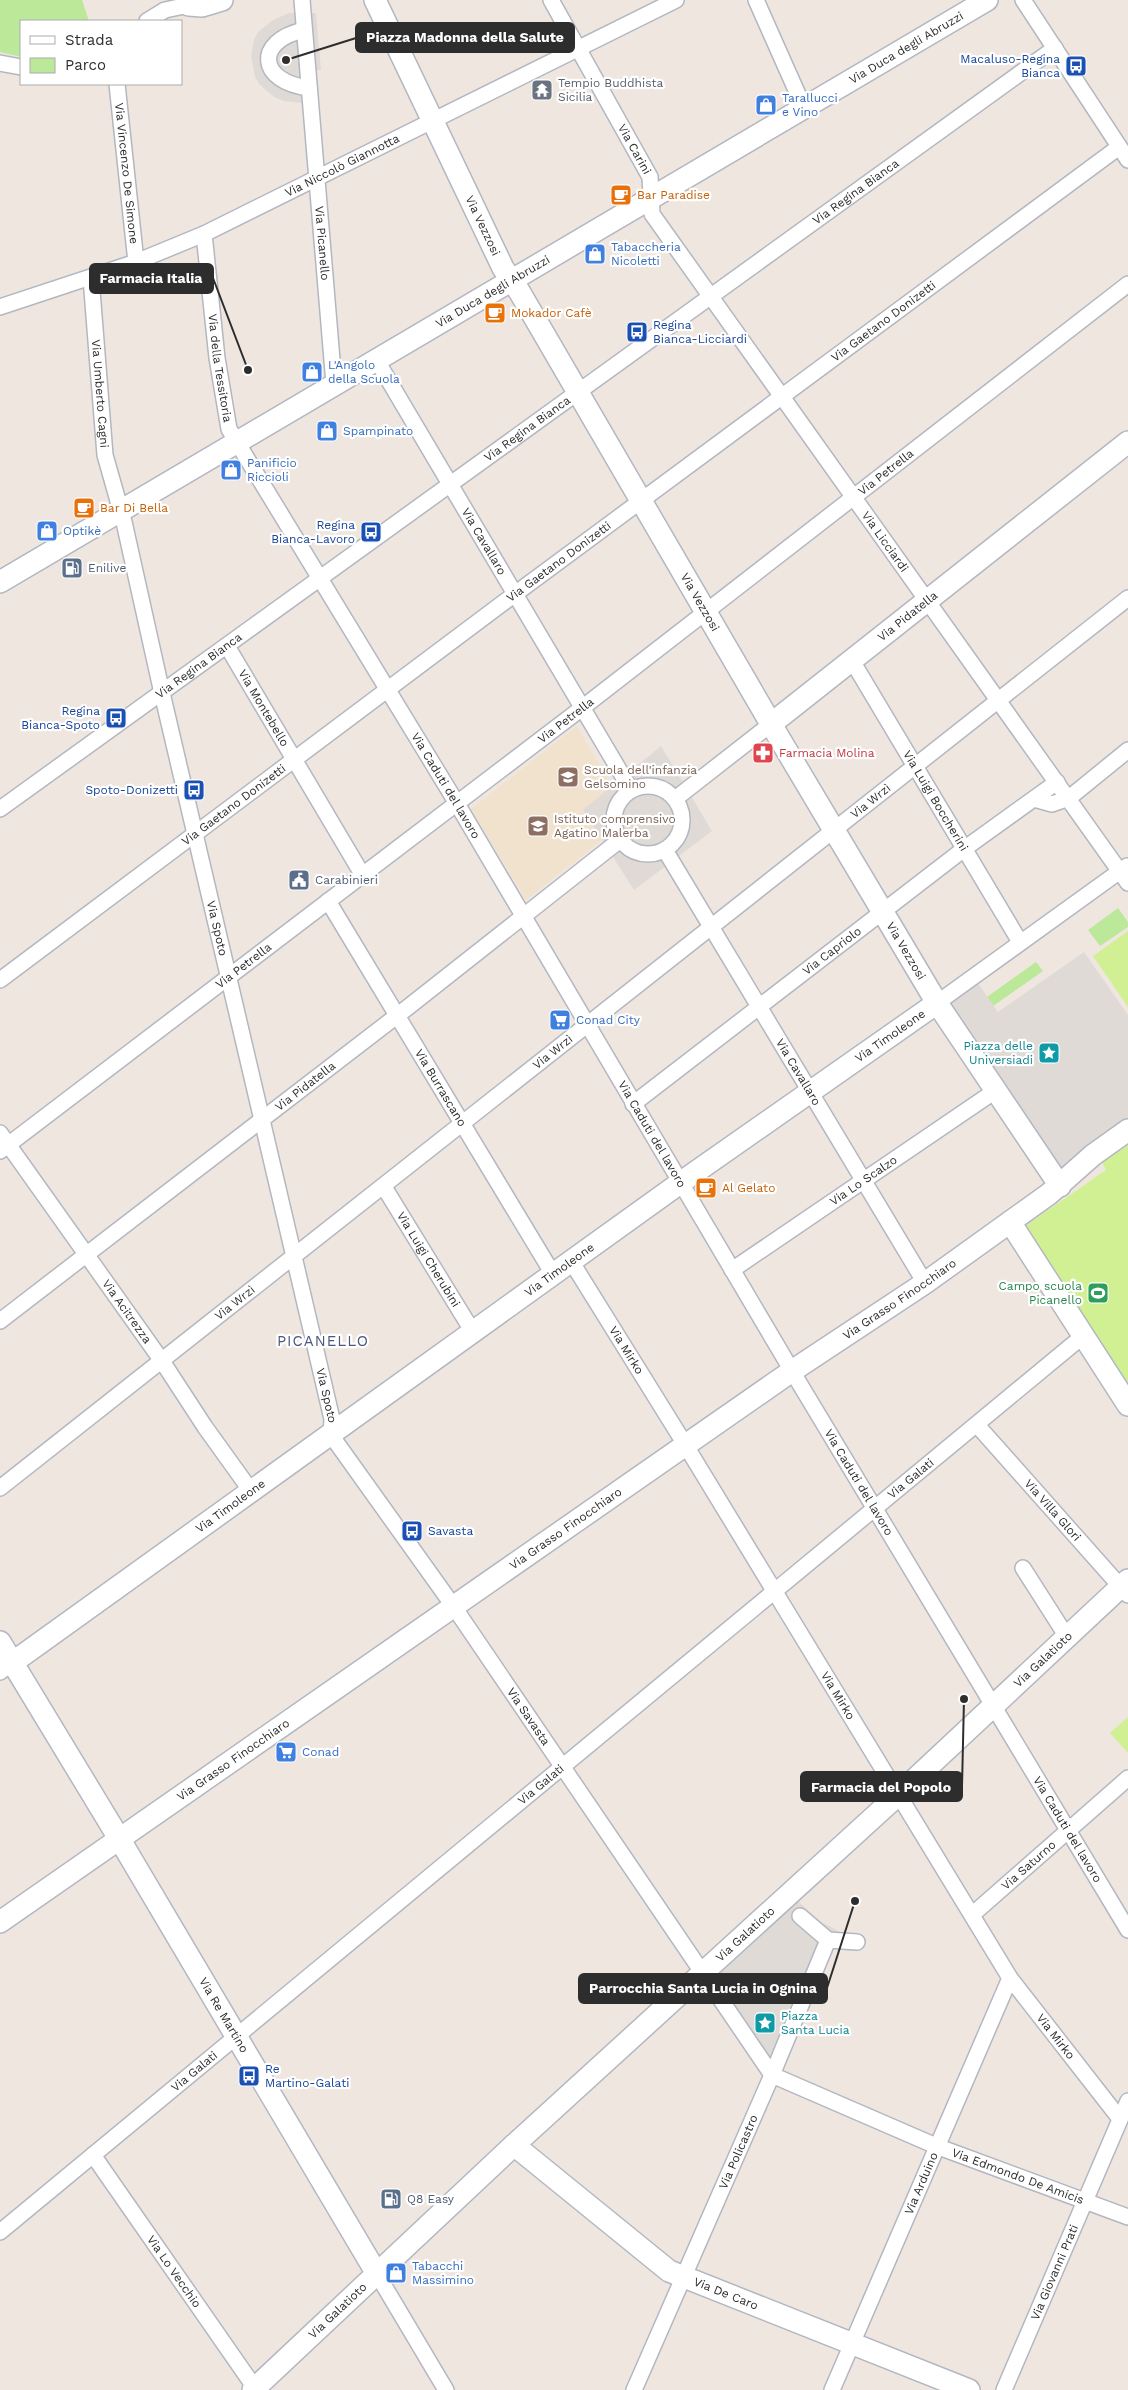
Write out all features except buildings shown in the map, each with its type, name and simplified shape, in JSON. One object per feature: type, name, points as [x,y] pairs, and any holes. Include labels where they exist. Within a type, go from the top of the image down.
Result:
[{"type":"main road","points":[[188,2],[202,6],[222,0]]},
{"type":"main road","name":"Via Vezzosi","points":[[375,0],[503,268],[937,1003],[1060,1186]]},
{"type":"main road","name":"Via Duca degli Abruzzi","points":[[0,582],[987,0]]},
{"type":"main road","name":"Via Pidatella","points":[[771,724],[926,599],[1128,442]]},
{"type":"main road","name":"Via Timoleone","points":[[6,1667],[331,1435],[570,1261],[937,1003]]},
{"type":"main road","name":"Via Grasso Finocchiaro","points":[[0,1922],[792,1371],[925,1283],[1060,1186],[1093,1155],[1128,1130]]},
{"type":"main road","points":[[1010,1222],[1128,1405]]},
{"type":"main road","name":"Via Galatioto","points":[[254,2389],[514,2145],[899,1794],[992,1705],[1126,1587]]},
{"type":"main road","name":"Via Re Martino","points":[[0,1642],[6,1667],[120,1840],[377,2274]]},
{"type":"main road","name":"Via De Caro","points":[[514,2145],[669,2271],[969,2390]]},
{"type":"street","name":"Via Carini","points":[[551,0],[650,177],[651,198]]},
{"type":"street","name":"Via Niccolò Giannotta","points":[[0,307],[136,262],[204,234],[317,176],[676,0]]},
{"type":"street","points":[[756,0],[804,108]]},
{"type":"street","points":[[1023,0],[1128,160]]},
{"type":"street","points":[[149,20],[165,10],[188,2]]},
{"type":"street","name":"Via Picanello","points":[[302,6],[334,384]]},
{"type":"street","points":[[304,30],[289,34],[278,42],[270,53],[268,63],[275,75],[284,82],[309,88]]},
{"type":"street","name":"Via Regina Bianca","points":[[0,809],[1055,48]]},
{"type":"street","points":[[0,63],[20,67]]},
{"type":"street","name":"Via Vincenzo De Simone","points":[[117,85],[136,262]]},
{"type":"street","name":"Via Gaetano Donizetti","points":[[0,980],[515,594],[642,502],[781,396],[1119,147]]},
{"type":"street","name":"Via Licciardi","points":[[651,198],[652,214],[998,700],[1125,873]]},
{"type":"street","name":"Via della Tessitoria","points":[[204,234],[219,367],[229,429],[237,441]]},
{"type":"street","name":"Via Umberto Cagni","points":[[91,278],[106,455],[121,509]]},
{"type":"street","name":"Via Petrella","points":[[3,1143],[230,976],[456,802],[582,708],[1128,284]]},
{"type":"street","name":"Via Cavallaro","points":[[376,359],[627,784]]},
{"type":"street","name":"Via Caduti del lavoro","points":[[237,441],[456,802],[680,1183],[1128,1930]]},
{"type":"street","name":"Via Spoto","points":[[121,509],[162,693],[230,976],[261,1118],[332,1419],[331,1435]]},
{"type":"street","name":"Via Wrzì","points":[[0,1488],[384,1187],[586,1025],[1128,598]]},
{"type":"street","name":"Via Montebello","points":[[226,646],[362,874]]},
{"type":"street","name":"Via Luigi Boccherini","points":[[851,660],[1020,942]]},
{"type":"street","name":"Via Pidatella","points":[[681,794],[771,724]]},
{"type":"street","points":[[1034,799],[1052,804],[1069,798],[1128,750]]},
{"type":"street","name":"Via Capriolo","points":[[634,1104],[964,849],[1057,782]]},
{"type":"street","points":[[627,784],[650,786],[681,794],[682,823],[677,839],[668,856],[645,855],[614,845],[615,809],[624,795],[627,784]]},
{"type":"street","name":"Via Pidatella","points":[[0,1320],[261,1118],[398,1015],[614,845]]},
{"type":"street","name":"Via Cavallaro","points":[[668,856],[925,1283]]},
{"type":"street","name":"Via Timoleone","points":[[937,1003],[1020,942],[1125,873]]},
{"type":"street","name":"Via Burrascano","points":[[328,901],[553,1274]]},
{"type":"street","name":"Via Lo Scalzo","points":[[732,1270],[862,1180],[996,1091]]},
{"type":"street","name":"Via Acitrezza","points":[[3,1143],[86,1254],[251,1491]]},
{"type":"street","name":"Via Luigi Cherubini","points":[[384,1187],[473,1332]]},
{"type":"street","name":"Via Mirko","points":[[570,1261],[686,1446],[973,1914],[1010,1978],[1120,2120]]},
{"type":"street","name":"Via Galati","points":[[0,2232],[1083,1336]]},
{"type":"street","name":"Via Villa Glori","points":[[977,1425],[1126,1587]]},
{"type":"street","name":"Via Savasta","points":[[331,1435],[454,1607],[772,2075]]},
{"type":"street","points":[[1023,1568],[1068,1637]]},
{"type":"street","name":"Via Saturno","points":[[973,1914],[1128,1778]]},
{"type":"street","points":[[800,1916],[828,1940],[857,1942]]},
{"type":"street","name":"Via Policastro","points":[[634,2390],[772,2075],[828,1940]]},
{"type":"street","name":"Via Arduino","points":[[832,2390],[1010,1978]]},
{"type":"street","name":"Via Edmondo De Amicis","points":[[772,2075],[936,2146],[1128,2216]]},
{"type":"street","name":"Via Giovanni Prati","points":[[1004,2390],[1128,2101]]},
{"type":"street","name":"Via Lo Vecchio","points":[[93,2156],[254,2389]]},
{"type":"street","name":"Via Re Martino","points":[[377,2274],[446,2390]]},
{"type":"shaded area","points":[[289,13],[316,13],[321,70],[308,71],[311,104],[284,101],[274,97],[259,84],[255,77],[251,56],[254,39],[258,32],[273,20]]},
{"type":"shaded area","name":"Istituto comprensivo Agatino Malerba","points":[[577,726],[612,787],[583,810],[603,839],[526,900],[471,809]]},
{"type":"shaded area","points":[[661,746],[712,831],[634,890],[583,810]]},
{"type":"shaded area","name":"Piazza delle Universiadi","points":[[1084,952],[1128,1015],[1128,1130],[1060,1186],[937,1003],[973,976],[998,1012]]},
{"type":"shaded area","name":"Piazza Santa Lucia","points":[[789,1893],[820,1921],[842,1933],[864,1938],[857,1942],[828,1940],[772,2075],[702,1972]]},
{"type":"green space","points":[[0,0],[82,0],[89,20],[20,20],[20,57],[0,52]]},
{"type":"green space","points":[[1118,908],[1128,922],[1128,927],[1100,946],[1088,930]]},
{"type":"green space","points":[[1128,931],[1128,1007],[1093,956]]},
{"type":"green space","points":[[1036,962],[1043,971],[993,1006],[987,997]]},
{"type":"green space","name":"Campo scuola Picanello","points":[[1128,1142],[1128,1386],[1025,1226],[1106,1170],[1101,1160]]},
{"type":"green space","points":[[1128,1717],[1128,1753],[1110,1733]]},
{"type":"place","name":"Piazza Madonna della Salute","points":[[286,60]]},
{"type":"place","name":"Macaluso-Regina Bianca","points":[[1076,66]]},
{"type":"place","name":"Tempio Buddhista Sicilia","points":[[542,90]]},
{"type":"place","name":"Tarallucci e Vino","points":[[766,105]]},
{"type":"place","name":"Bar Paradise","points":[[621,195]]},
{"type":"place","name":"Tabaccheria Nicoletti","points":[[595,254]]},
{"type":"place","name":"Mokador Cafè","points":[[495,313]]},
{"type":"place","name":"Regina Bianca-Licciardi","points":[[637,332]]},
{"type":"place","name":"Farmacia Italia","points":[[248,370]]},
{"type":"place","name":"L'Angolo della Scuola","points":[[312,372]]},
{"type":"place","name":"Spampinato","points":[[327,431]]},
{"type":"place","name":"Panificio Riccioli","points":[[231,470]]},
{"type":"place","name":"Bar Di Bella","points":[[84,508]]},
{"type":"place","name":"Optikè","points":[[47,531]]},
{"type":"place","name":"Regina Bianca-Lavoro","points":[[371,532]]},
{"type":"place","name":"Enilive","points":[[72,568]]},
{"type":"place","name":"Regina Bianca-Spoto","points":[[116,718]]},
{"type":"place","name":"Farmacia Molina","points":[[763,753]]},
{"type":"place","name":"Scuola dell'infanzia Gelsomino","points":[[568,777]]},
{"type":"place","name":"Spoto-Donizetti","points":[[194,790]]},
{"type":"place","name":"Istituto comprensivo Agatino Malerba","points":[[538,826]]},
{"type":"place","name":"Carabinieri","points":[[299,880]]},
{"type":"place","name":"Conad City","points":[[560,1020]]},
{"type":"place","name":"Piazza delle Universiadi","points":[[1049,1053]]},
{"type":"place","name":"Al Gelato","points":[[706,1188]]},
{"type":"place","name":"Campo scuola Picanello","points":[[1098,1293]]},
{"type":"place","name":"Savasta","points":[[412,1531]]},
{"type":"place","name":"Farmacia del Popolo","points":[[964,1699]]},
{"type":"place","name":"Conad","points":[[286,1752]]},
{"type":"place","name":"Parrocchia Santa Lucia in Ognina","points":[[855,1901]]},
{"type":"place","name":"Piazza Santa Lucia","points":[[765,2023]]},
{"type":"place","name":"Re Martino-Galati","points":[[249,2076]]},
{"type":"place","name":"Q8 Easy","points":[[391,2199]]},
{"type":"place","name":"Tabacchi Massimino","points":[[396,2273]]},
{"type":"district","name":"PICANELLO","points":[[323,1341]]}]
